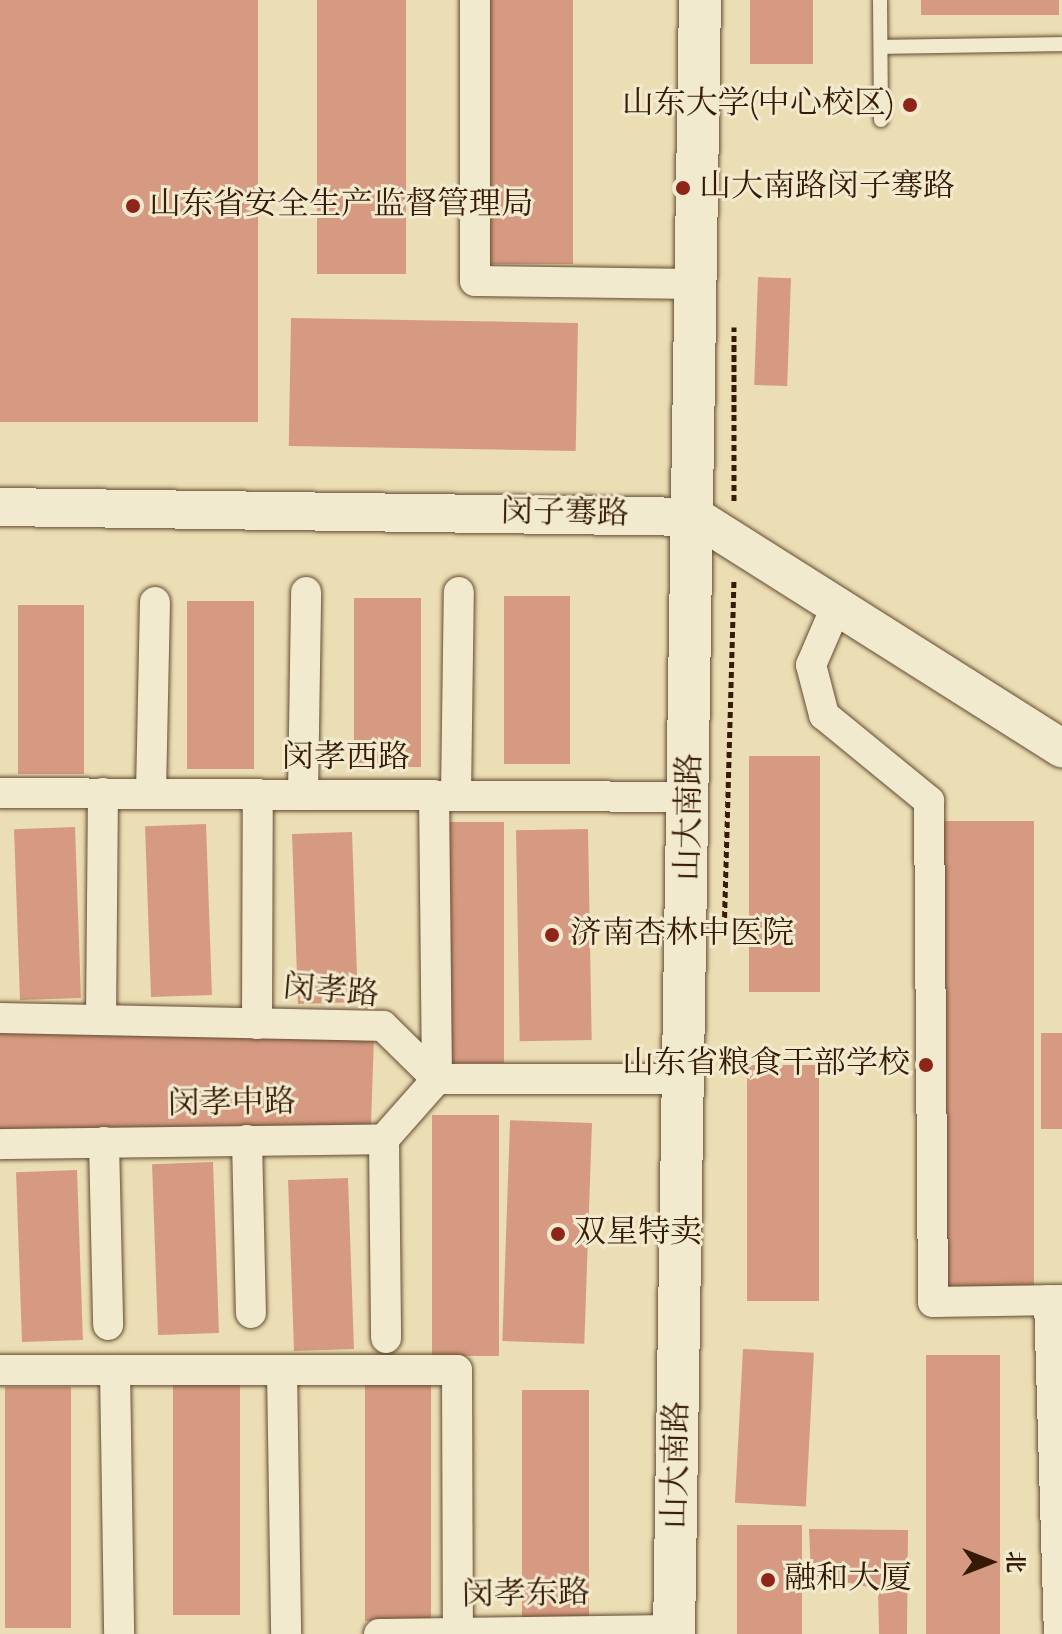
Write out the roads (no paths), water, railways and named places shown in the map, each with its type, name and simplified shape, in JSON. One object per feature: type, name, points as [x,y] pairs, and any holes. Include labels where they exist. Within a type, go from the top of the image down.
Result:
[{"type":"main road","name":"山大南路","points":[[674,1632],[692,797],[700,0]]},
{"type":"street","points":[[475,0],[475,281],[698,284]]},
{"type":"street","name":"闵子骞路","points":[[0,507],[696,517]]},
{"type":"street","points":[[696,517],[1062,748]]},
{"type":"street","points":[[303,794],[306,592]]},
{"type":"street","points":[[386,1338],[384,1139],[437,1079],[445,795],[459,592]]},
{"type":"street","points":[[151,793],[155,602]]},
{"type":"street","points":[[836,607],[811,665],[824,715],[929,801],[933,1302],[1056,1300],[1059,1634]]},
{"type":"street","name":"闵孝西路","points":[[0,793],[692,797]]},
{"type":"street","points":[[101,1020],[103,793]]},
{"type":"street","points":[[257,1024],[258,794]]},
{"type":"street","name":"闵孝路","points":[[0,1018],[383,1026],[437,1079]]},
{"type":"street","points":[[437,1079],[686,1079]]},
{"type":"street","name":"闵孝中路","points":[[0,1144],[384,1139]]},
{"type":"street","points":[[247,1140],[251,1313]]},
{"type":"street","points":[[104,1142],[108,1325]]},
{"type":"street","points":[[0,1370],[457,1370],[458,1634]]},
{"type":"street","points":[[115,1370],[119,1634]]},
{"type":"street","points":[[282,1370],[286,1634]]},
{"type":"street","name":"闵孝东路","points":[[379,1634],[674,1632]]},
{"type":"lane","points":[[880,0],[881,120]]},
{"type":"lane","points":[[881,47],[1062,44]]},
{"type":"place","name":"山东大学(中心校区)","points":[[910,105]]},
{"type":"place","name":"山大南路闵子骞路","points":[[683,188]]},
{"type":"place","name":"山东省安全生产监督管理局","points":[[133,206]]},
{"type":"place","name":"济南杏林中医院","points":[[552,935]]},
{"type":"place","name":"山东省粮食干部学校","points":[[926,1065]]},
{"type":"place","name":"双星特卖","points":[[558,1234]]},
{"type":"place","name":"融和大厦","points":[[768,1580]]}]
